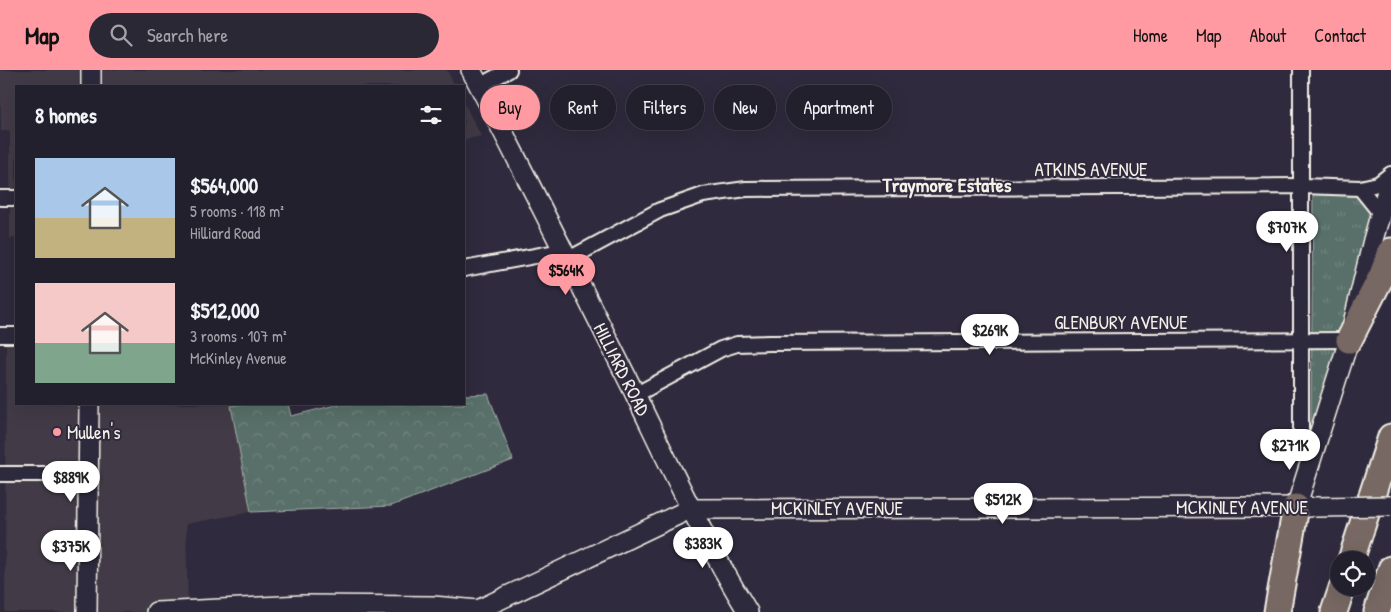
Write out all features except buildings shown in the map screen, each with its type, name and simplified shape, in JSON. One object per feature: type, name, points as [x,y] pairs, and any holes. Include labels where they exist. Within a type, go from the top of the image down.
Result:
[{"type":"highway","points":[[1349,340],[1382,275],[1391,251]]},
{"type":"highway","points":[[1354,551],[1391,437]]},
{"type":"highway","points":[[1277,612],[1306,507]]},
{"type":"highway","points":[[1377,612],[1391,569]]},
{"type":"highway","points":[[1334,612],[1339,596]]},
{"type":"main road","points":[[91,70],[91,85]]},
{"type":"main road","name":"HILLIARD ROAD","points":[[475,78],[635,395],[690,509],[748,612]]},
{"type":"main road","points":[[1264,612],[1306,507],[1391,176]]},
{"type":"main road","points":[[88,612],[89,405]]},
{"type":"main road","name":"MCKINLEY AVENUE","points":[[156,612],[433,606],[478,611],[690,509],[1391,506]]},
{"type":"street","points":[[475,78],[509,70]]},
{"type":"street","points":[[1301,70],[1301,436]]},
{"type":"street","name":"ATKINS AVENUE","points":[[465,269],[565,256],[660,210],[703,196],[746,189],[1302,186],[1360,188],[1378,184],[1391,176]]},
{"type":"street","points":[[1360,188],[1380,213]]},
{"type":"street","points":[[0,198],[15,198]]},
{"type":"street","points":[[0,335],[15,335]]},
{"type":"street","name":"GLENBURY AVENUE","points":[[635,395],[721,349],[737,344],[779,342],[1349,340]]},
{"type":"street","points":[[0,474],[88,474]]},
{"type":"shaded area","points":[[0,70],[109,70],[109,72],[110,70],[447,70],[454,85],[15,85],[15,238],[10,238],[10,131],[1,131]]},
{"type":"shaded area","points":[[465,105],[481,136],[465,140]]},
{"type":"shaded area","points":[[6,331],[15,331],[15,405],[231,405],[251,512],[186,524],[188,612],[5,612]]},
{"type":"green space","points":[[1313,190],[1372,190],[1381,199],[1311,432]]},
{"type":"green space","points":[[488,394],[513,460],[391,506],[251,512],[231,406],[288,405],[291,416],[336,405],[465,405],[465,395]]},
{"type":"place","name":"Mullen's","points":[[57,432]]},
{"type":"district","name":"Traymore Estates","points":[[947,184]]}]
